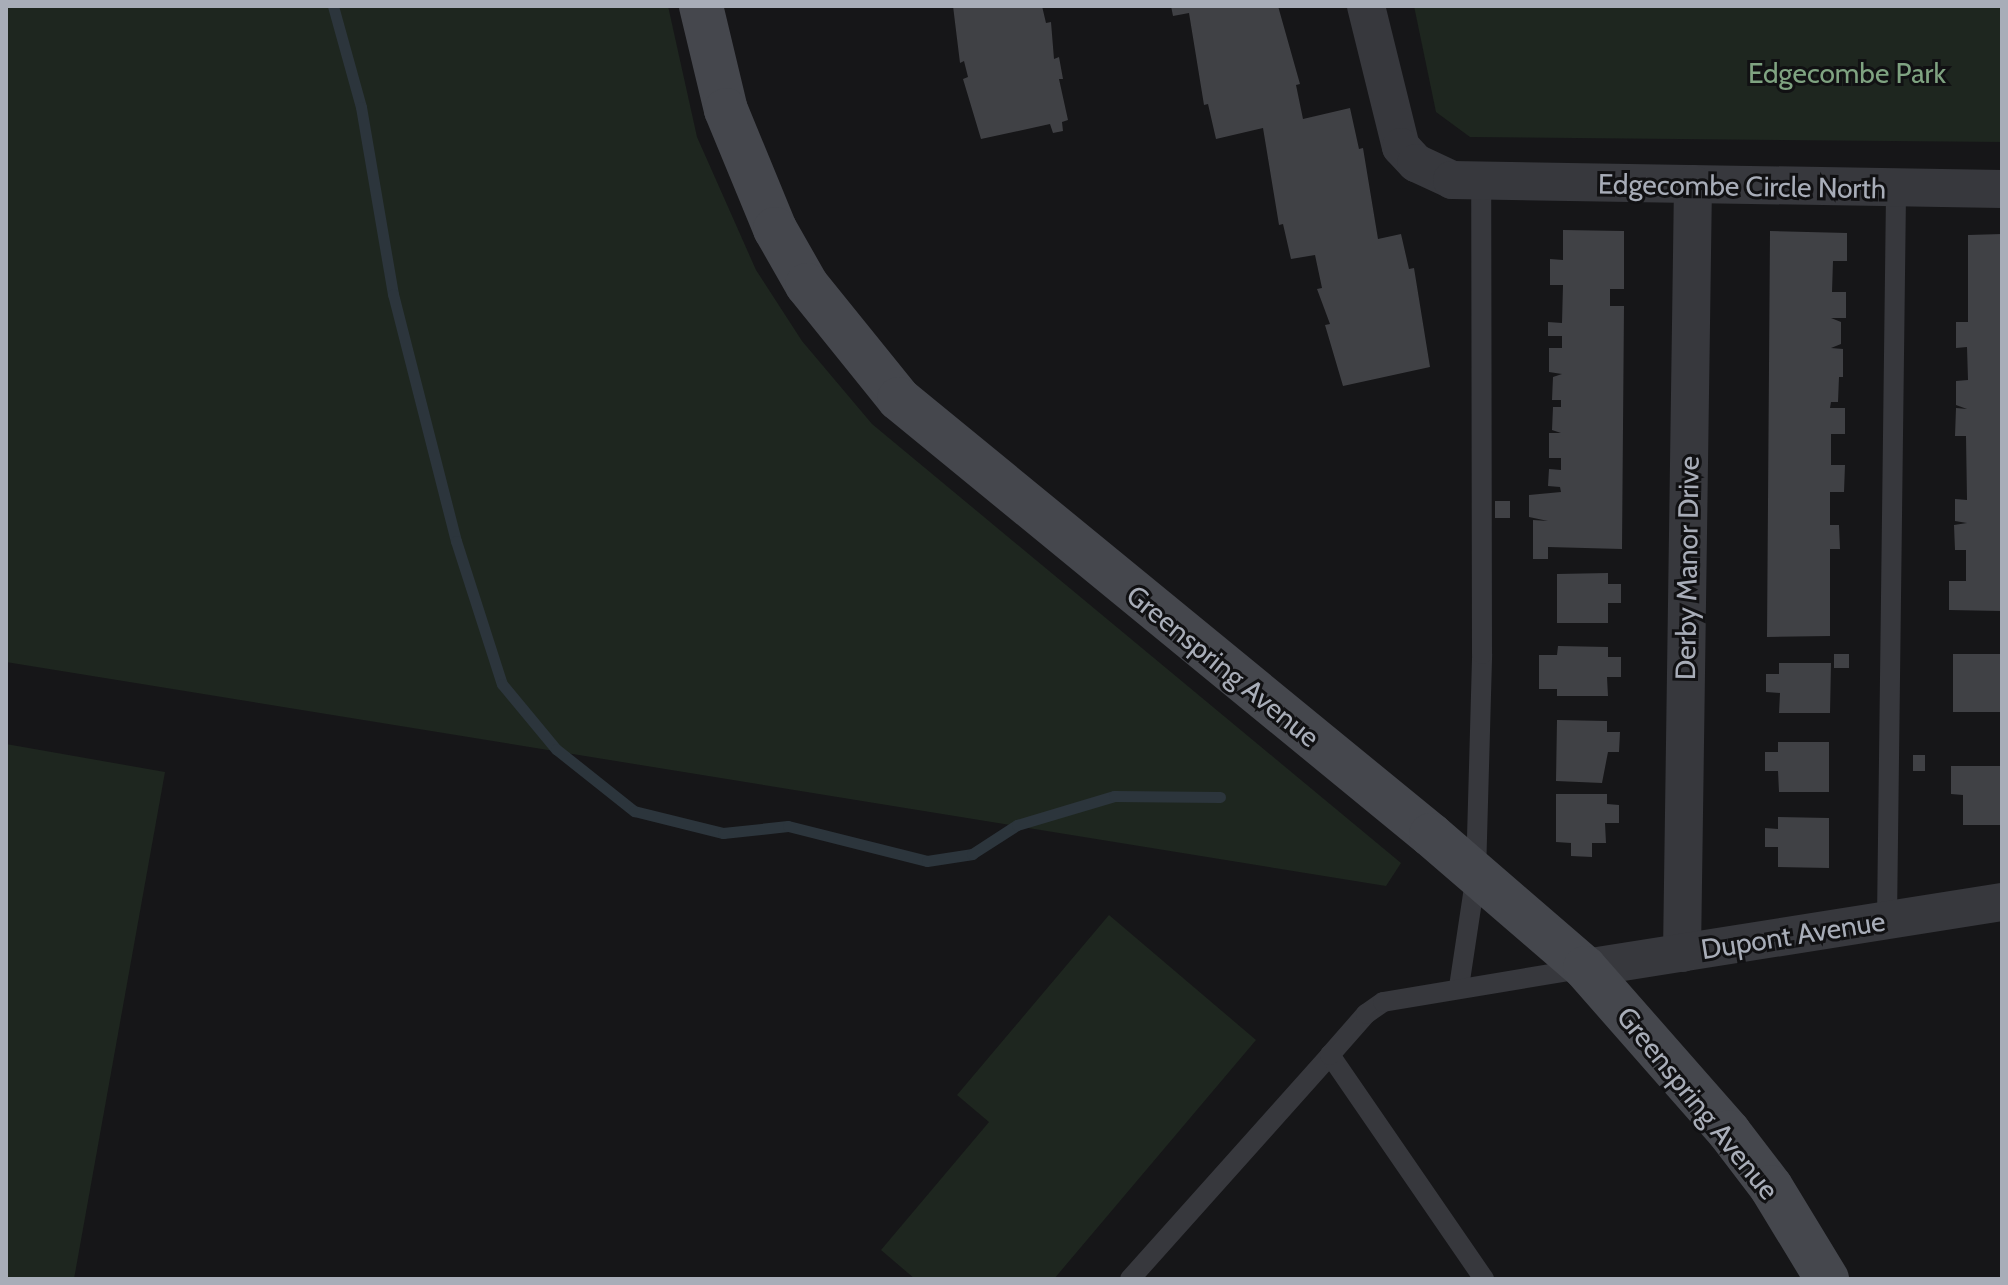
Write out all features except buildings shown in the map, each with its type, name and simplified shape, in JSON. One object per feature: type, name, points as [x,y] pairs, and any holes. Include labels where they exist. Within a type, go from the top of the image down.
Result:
[{"type":"main road","name":"Greenspring Avenue","points":[[701,6],[726,110],[775,229],[807,285],[899,399],[1476,874],[1585,968],[1729,1132],[1771,1187],[1827,1279]]},
{"type":"street","name":"Edgecombe Circle North","points":[[1366,6],[1401,147],[1431,173],[1481,183],[2002,189]]},
{"type":"street","name":"Derby Manor Drive","points":[[1682,953],[1693,184]]},
{"type":"street","name":"Dupont Avenue","points":[[1585,968],[2002,902]]},
{"type":"lane","points":[[1459,987],[1476,874],[1482,654],[1481,183]]},
{"type":"lane","points":[[1887,920],[1896,189]]},
{"type":"lane","points":[[1130,1279],[1366,1014],[1383,1002],[1585,968]]},
{"type":"lane","points":[[1330,1055],[1484,1279]]},
{"type":"green space","points":[[6,6],[668,6],[697,137],[756,270],[802,341],[872,424],[1401,863],[1386,886],[6,662]]},
{"type":"green space","name":"Edgecombe Park","points":[[1414,6],[2002,6],[2002,142],[1470,137],[1436,112]]},
{"type":"green space","points":[[6,744],[165,772],[74,1279],[6,1279]]},
{"type":"green space","points":[[1109,915],[1256,1040],[1054,1279],[915,1279],[881,1250],[989,1122],[957,1095]]},
{"type":"waterway","points":[[333,6],[361,107],[393,294],[456,541],[502,684],[556,749],[634,811],[723,833],[788,826],[927,861],[972,854],[1017,825],[1114,796],[1220,797]]}]
